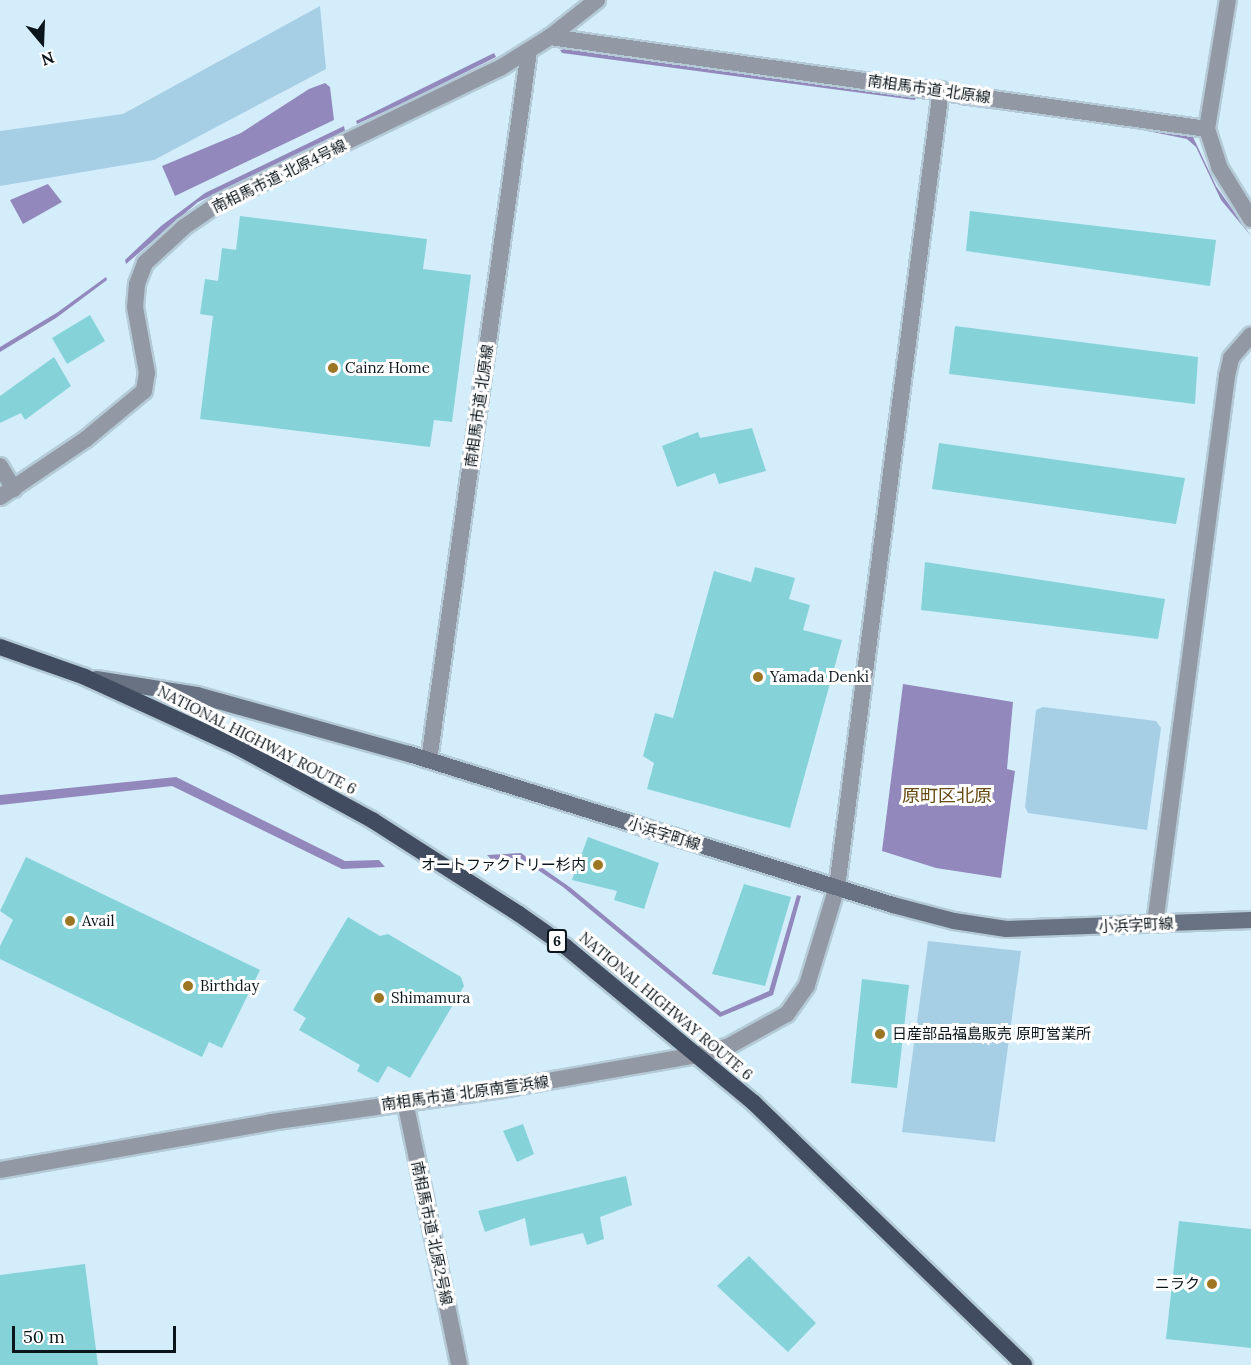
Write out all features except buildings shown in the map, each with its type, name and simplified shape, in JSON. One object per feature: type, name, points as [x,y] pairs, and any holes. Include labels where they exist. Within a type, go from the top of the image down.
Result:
[{"type":"highway","name":"NATIONAL HIGHWAY ROUTE 6","points":[[0,647],[85,677],[228,742],[372,819],[566,947],[754,1103],[1024,1365]]},
{"type":"main road","name":"小浜字町線","points":[[85,677],[197,695],[429,760],[954,921],[1005,929],[1251,920]]},
{"type":"street","name":"南相馬市道 北原4号線","points":[[7,493],[94,433],[144,391],[147,373],[135,308],[137,284],[145,263],[184,227],[219,203],[529,51],[597,0]]},
{"type":"street","points":[[1227,0],[1207,129],[1219,167],[1251,219]]},
{"type":"street","name":"南相馬市道 北原線","points":[[550,37],[1207,129]]},
{"type":"street","name":"南相馬市道 北原線","points":[[429,760],[529,51]]},
{"type":"street","name":"南相馬市道 北原南萱浜線","points":[[0,1170],[405,1101],[502,1089],[696,1055],[729,1046],[787,1014],[807,985],[837,887],[941,90]]},
{"type":"street","points":[[1155,924],[1227,376],[1231,358],[1251,335]]},
{"type":"street","points":[[0,466],[7,493]]},
{"type":"street","name":"南相馬市道 北原2号線","points":[[405,1101],[459,1365]]},
{"type":"shaded area","points":[[320,6],[326,69],[154,160],[0,186],[0,131],[123,114]]},
{"type":"shaded area","points":[[560,50],[916,95],[915,100],[562,53]]},
{"type":"shaded area","points":[[494,53],[496,57],[357,124],[356,121]]},
{"type":"shaded area","points":[[325,83],[330,87],[334,120],[175,196],[162,166],[241,133],[309,89]]},
{"type":"shaded area","points":[[961,101],[1135,125],[1193,137],[1216,186],[1251,236],[1221,200],[1196,147],[1187,139],[1123,126],[960,105]]},
{"type":"shaded area","points":[[344,126],[345,131],[198,202],[126,264],[125,260],[161,226],[205,193]]},
{"type":"shaded area","points":[[48,184],[62,202],[23,224],[10,200]]},
{"type":"shaded area","points":[[106,277],[107,280],[56,318],[0,352],[0,347],[58,312]]},
{"type":"shaded area","points":[[903,684],[1013,702],[1007,769],[1015,771],[1001,878],[936,868],[882,851]]},
{"type":"shaded area","points":[[1043,707],[1156,721],[1161,728],[1147,830],[1028,813],[1025,807],[1036,710]]},
{"type":"shaded area","points":[[176,777],[345,861],[379,860],[385,867],[342,869],[172,786],[0,805],[0,795]]},
{"type":"shaded area","points":[[521,853],[571,888],[721,1012],[769,991],[797,895],[801,896],[773,995],[720,1017],[563,887],[520,858],[492,860],[487,855]]},
{"type":"shaded area","points":[[928,941],[1021,951],[995,1142],[902,1132]]},
{"type":"place","name":"Cainz Home","points":[[333,368]]},
{"type":"place","name":"Yamada Denki","points":[[758,677]]},
{"type":"place","name":"オートファクトリー杉内","points":[[598,865]]},
{"type":"place","name":"Avail","points":[[70,921]]},
{"type":"place","name":"Birthday","points":[[188,986]]},
{"type":"place","name":"Shimamura","points":[[379,998]]},
{"type":"place","name":"日産部品福島販売 原町営業所","points":[[880,1034]]},
{"type":"place","name":"ニラク","points":[[1212,1284]]},
{"type":"district","name":"原町区北原","points":[[947,796]]}]
